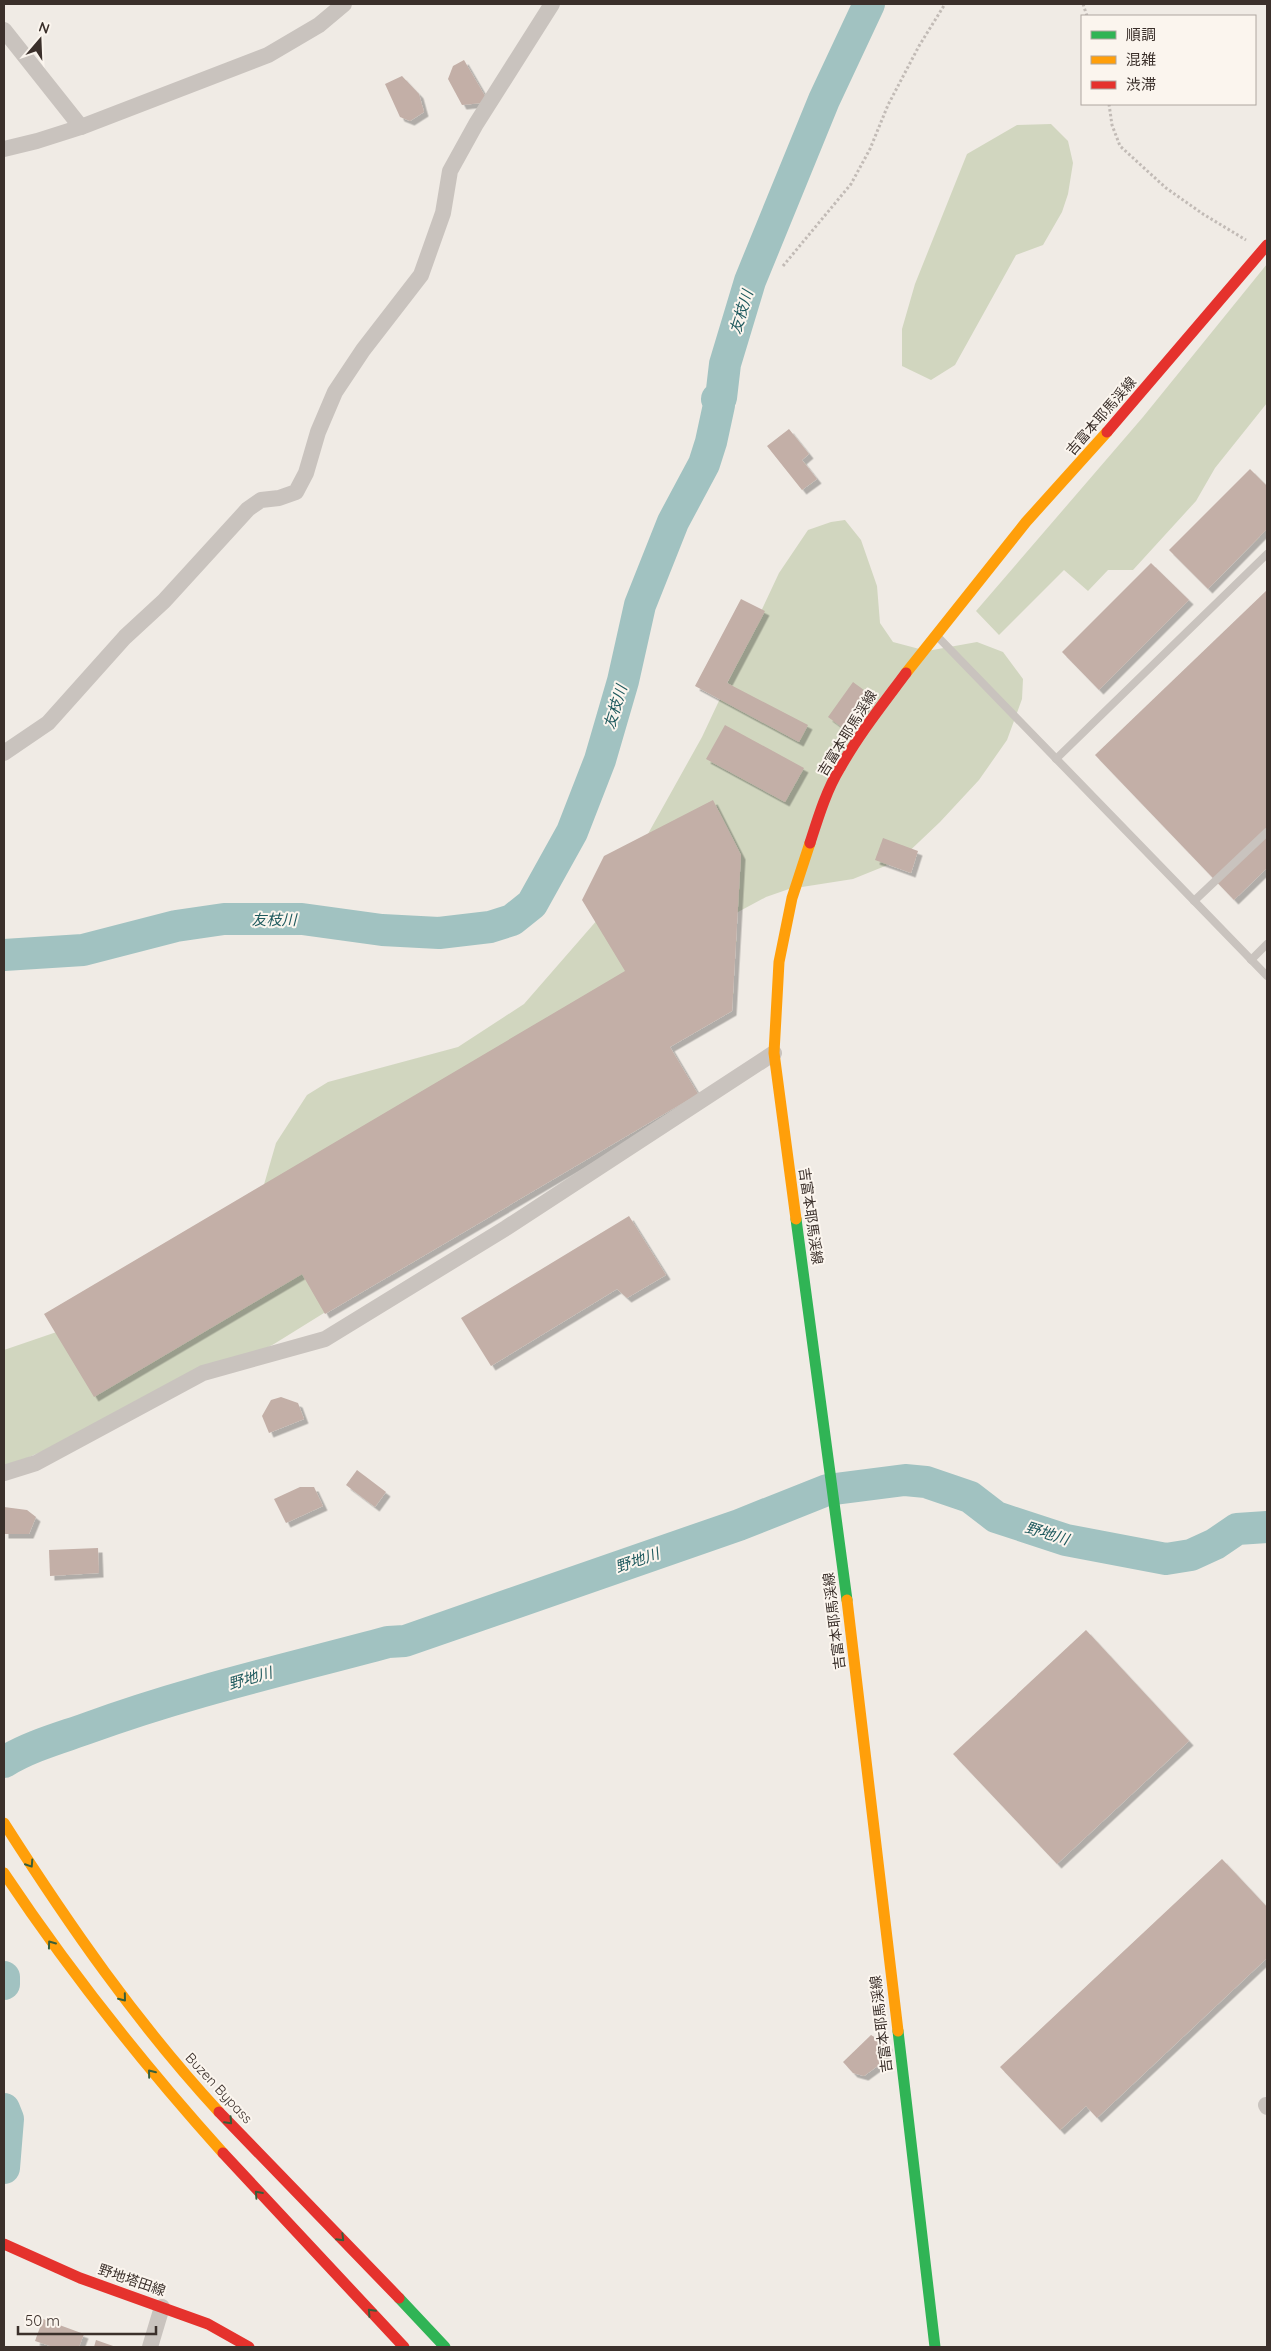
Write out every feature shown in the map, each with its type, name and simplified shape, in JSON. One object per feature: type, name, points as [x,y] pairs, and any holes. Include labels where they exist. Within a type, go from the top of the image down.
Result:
[{"type":"main road","name":"吉富本耶馬渓線","points":[[935,2347],[835,1503],[774,1053],[779,962],[792,898],[820,811],[839,769],[869,722],[936,634],[1026,522],[1057,490],[1266,247]]},
{"type":"main road","name":"Buzen Bypass","points":[[4,1823],[57,1906],[111,1982],[179,2068],[445,2347]]},
{"type":"main road","points":[[4,1873],[37,1925],[96,2006],[159,2083],[262,2199],[404,2347]]},
{"type":"main road","name":"野地塔田線","points":[[4,2244],[49,2267],[162,2307],[241,2340],[248,2347]]},
{"type":"street","points":[[4,149],[81,127],[268,55],[319,25],[344,4]]},
{"type":"street","points":[[4,753],[48,724],[125,637],[164,601],[248,509],[262,500],[279,498],[296,492],[306,473],[318,432],[336,392],[363,350],[421,275],[443,213],[450,171],[476,124],[552,4]]},
{"type":"street","points":[[4,30],[81,127]]},
{"type":"street","points":[[4,1473],[36,1463],[203,1372],[325,1339],[506,1228],[774,1053]]},
{"type":"street","points":[[150,2347],[162,2307]]},
{"type":"lane","points":[[1056,759],[1267,554]]},
{"type":"lane","points":[[936,634],[1267,976]]},
{"type":"lane","points":[[1194,901],[1267,832]]},
{"type":"lane","points":[[1251,960],[1267,944]]},
{"type":"path","points":[[783,266],[850,184],[870,149],[888,105],[919,46],[945,4]]},
{"type":"path","points":[[1109,105],[1112,124],[1120,146],[1173,193],[1203,214],[1266,247]]},
{"type":"green space","points":[[1051,124],[1068,141],[1073,163],[1068,194],[1062,212],[1043,245],[1016,255],[955,365],[931,380],[902,366],[902,329],[915,284],[967,154],[1017,125]]},
{"type":"green space","points":[[1267,264],[1267,403],[1215,468],[1196,501],[1133,570],[1108,570],[1088,591],[1064,570],[999,635],[976,611],[1143,417]]},
{"type":"green space","points":[[845,520],[861,540],[877,586],[880,623],[893,642],[927,651],[977,642],[1003,652],[1023,679],[1022,699],[1007,740],[979,780],[940,822],[900,860],[853,879],[789,889],[766,897],[725,919],[411,1259],[274,1344],[201,1382],[4,1468],[4,1350],[77,1325],[263,1188],[276,1143],[307,1095],[328,1082],[458,1047],[524,1004],[605,911],[702,737],[779,573],[808,530],[831,522]]},
{"type":"building","points":[[464,60],[485,96],[481,103],[462,105],[448,79],[453,66]]},
{"type":"building","points":[[402,76],[419,94],[424,112],[410,121],[400,117],[385,84]]},
{"type":"building","points":[[789,429],[809,454],[802,460],[817,479],[802,490],[767,446]]},
{"type":"building","points":[[1250,469],[1266,485],[1267,483],[1267,529],[1208,589],[1169,550]]},
{"type":"building","points":[[1151,563],[1189,600],[1099,690],[1062,652]]},
{"type":"building","points":[[1267,590],[1267,868],[1234,900],[1095,755]]},
{"type":"building","points":[[741,599],[765,611],[727,683],[808,725],[799,742],[695,686]]},
{"type":"building","points":[[853,682],[872,696],[847,731],[828,717]]},
{"type":"building","points":[[725,725],[804,768],[785,802],[706,759]]},
{"type":"building","points":[[713,800],[741,855],[732,1011],[670,1047],[698,1094],[325,1314],[302,1274],[94,1397],[44,1314],[625,971],[582,900],[604,856]]},
{"type":"building","points":[[883,838],[918,851],[911,873],[875,860]]},
{"type":"building","points":[[629,1216],[666,1275],[627,1298],[617,1289],[491,1366],[461,1318]]},
{"type":"building","points":[[281,1397],[298,1403],[304,1419],[269,1433],[262,1416],[271,1400]]},
{"type":"building","points":[[357,1470],[386,1492],[375,1507],[346,1485]]},
{"type":"building","points":[[300,1487],[314,1487],[323,1506],[286,1523],[274,1499]]},
{"type":"building","points":[[4,1507],[27,1510],[36,1517],[29,1534],[4,1534]]},
{"type":"building","points":[[98,1548],[99,1573],[50,1576],[49,1550]]},
{"type":"building","points":[[1086,1630],[1189,1741],[1057,1864],[953,1754]]},
{"type":"building","points":[[1222,1859],[1267,1907],[1267,1958],[1097,2118],[1086,2106],[1060,2130],[1000,2067]]},
{"type":"building","points":[[871,2035],[888,2045],[883,2062],[864,2076],[853,2073],[843,2062]]},
{"type":"building","points":[[43,2319],[84,2334],[79,2347],[53,2347],[35,2341]]},
{"type":"building","points":[[96,2340],[116,2347],[94,2347]]},
{"type":"waterway","name":"友枝川","points":[[4,955],[83,950],[176,926],[224,919],[302,919],[382,930],[439,933],[490,927],[512,920],[532,904],[572,832],[600,760],[623,681],[640,605],[673,522],[704,464],[719,405],[717,399],[721,398],[725,364],[750,281],[824,100],[869,4]]},
{"type":"waterway","name":"野地川","points":[[4,1762],[24,1751],[45,1743],[162,1703],[388,1642],[405,1641],[739,1525],[827,1490],[905,1480],[926,1482],[970,1497],[996,1517],[1066,1540],[1166,1559],[1191,1555],[1215,1544],[1237,1529],[1267,1527]]},
{"type":"waterway","name":"野地川","points":[[4,1977],[4,1984]]},
{"type":"waterway","name":"野地川","points":[[4,2109],[8,2119],[4,2168]]},
{"type":"traffic: fast","points":[[796,1219],[847,1600]]},
{"type":"traffic: fast","points":[[898,2031],[935,2347]]},
{"type":"traffic: fast","points":[[399,2298],[445,2347]]},
{"type":"traffic: slow","points":[[906,673],[1026,522],[1107,432]]},
{"type":"traffic: slow","points":[[796,1219],[774,1053],[779,962],[792,898],[810,843]]},
{"type":"traffic: slow","points":[[847,1600],[898,2031]]},
{"type":"traffic: slow","points":[[4,1823],[53,1899],[105,1972],[160,2044],[219,2112]]},
{"type":"traffic: slow","points":[[4,1873],[108,2017],[164,2086],[223,2153]]},
{"type":"traffic: jam","points":[[1107,432],[1267,245]]},
{"type":"traffic: jam","points":[[810,843],[823,805],[847,755],[906,673]]},
{"type":"traffic: jam","points":[[219,2112],[399,2298]]},
{"type":"traffic: jam","points":[[223,2153],[404,2347]]},
{"type":"traffic: jam","points":[[4,2244],[80,2278],[208,2324],[249,2347]]}]
